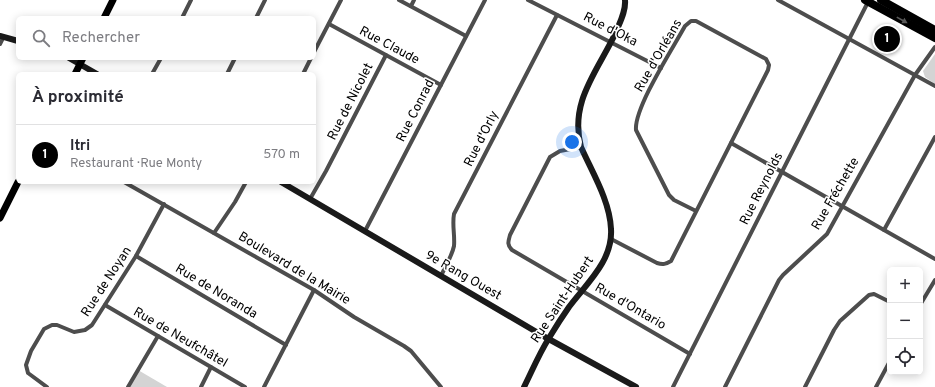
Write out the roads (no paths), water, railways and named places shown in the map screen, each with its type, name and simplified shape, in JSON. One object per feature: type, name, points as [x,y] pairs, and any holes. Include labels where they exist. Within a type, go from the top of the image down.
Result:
[{"type":"highway","points":[[881,0],[935,30]]},
{"type":"highway","points":[[868,1],[935,38]]},
{"type":"main road","points":[[105,16],[113,0]]},
{"type":"main road","points":[[76,72],[82,61]]},
{"type":"main road","points":[[0,218],[17,184]]},
{"type":"street","points":[[183,16],[191,0]]},
{"type":"street","points":[[257,16],[265,0]]},
{"type":"street","points":[[316,48],[341,0]]},
{"type":"street","points":[[399,0],[466,36]]},
{"type":"street","points":[[411,6],[414,0]]},
{"type":"street","name":"Rue Conrad","points":[[365,231],[485,0]]},
{"type":"street","name":"Rue d'Oka","points":[[528,0],[662,68]]},
{"type":"street","name":"Rue Saint-Hubert","points":[[524,387],[548,339],[569,308],[598,272],[611,239],[612,229],[609,208],[581,147],[578,136],[577,121],[584,92],[612,42],[622,19],[625,0]]},
{"type":"street","points":[[778,0],[935,86]]},
{"type":"street","name":"Rue Reynolds","points":[[673,387],[868,1]]},
{"type":"street","name":"Rue d'Orly","points":[[441,276],[453,248],[455,234],[453,222],[454,214],[557,15]]},
{"type":"street","name":"Rue d'Orléans","points":[[611,239],[657,263],[666,264],[671,261],[768,70],[769,65],[766,59],[696,21],[691,21],[685,26],[639,110],[636,130],[669,195],[674,200],[696,211]]},
{"type":"street","name":"Rue Claude","points":[[328,24],[441,85]]},
{"type":"street","points":[[1,39],[16,41]]},
{"type":"street","name":"Rue Fréchette","points":[[725,387],[779,280],[827,234],[915,75],[935,47]]},
{"type":"street","name":"Rue de Nicolet","points":[[310,199],[330,164],[386,55]]},
{"type":"street","points":[[153,72],[160,60]]},
{"type":"street","points":[[228,72],[234,60]]},
{"type":"street","points":[[304,72],[310,60]]},
{"type":"street","points":[[82,61],[95,72]]},
{"type":"street","points":[[884,230],[935,138]]},
{"type":"street","points":[[731,144],[935,259]]},
{"type":"street","name":"Rue d'Ontario","points":[[581,147],[560,151],[550,157],[510,235],[507,244],[512,250],[690,354]]},
{"type":"street","name":"Boulevard de la Mairie","points":[[128,184],[314,290],[354,317],[411,351],[441,387]]},
{"type":"street","points":[[214,232],[235,202],[245,184]]},
{"type":"street","name":"9e Rang Ouest","points":[[284,184],[548,339],[636,387]]},
{"type":"street","name":"Rue de Noyan","points":[[47,387],[28,373],[26,365],[31,351],[44,329],[52,325],[57,325],[74,332],[85,330],[92,325],[136,256],[164,204]]},
{"type":"street","name":"Rue de Noranda","points":[[136,256],[286,345]]},
{"type":"street","points":[[921,303],[935,280]]},
{"type":"street","points":[[264,387],[314,290]]},
{"type":"street","points":[[805,387],[840,321],[869,295],[874,294],[887,300]]},
{"type":"street","name":"Rue de Neufchâtel","points":[[105,305],[245,387]]},
{"type":"street","points":[[128,387],[158,336]]},
{"type":"street","points":[[201,387],[211,367]]},
{"type":"street","points":[[876,387],[887,367]]},
{"type":"place","name":"Itri","points":[[887,39]]}]
